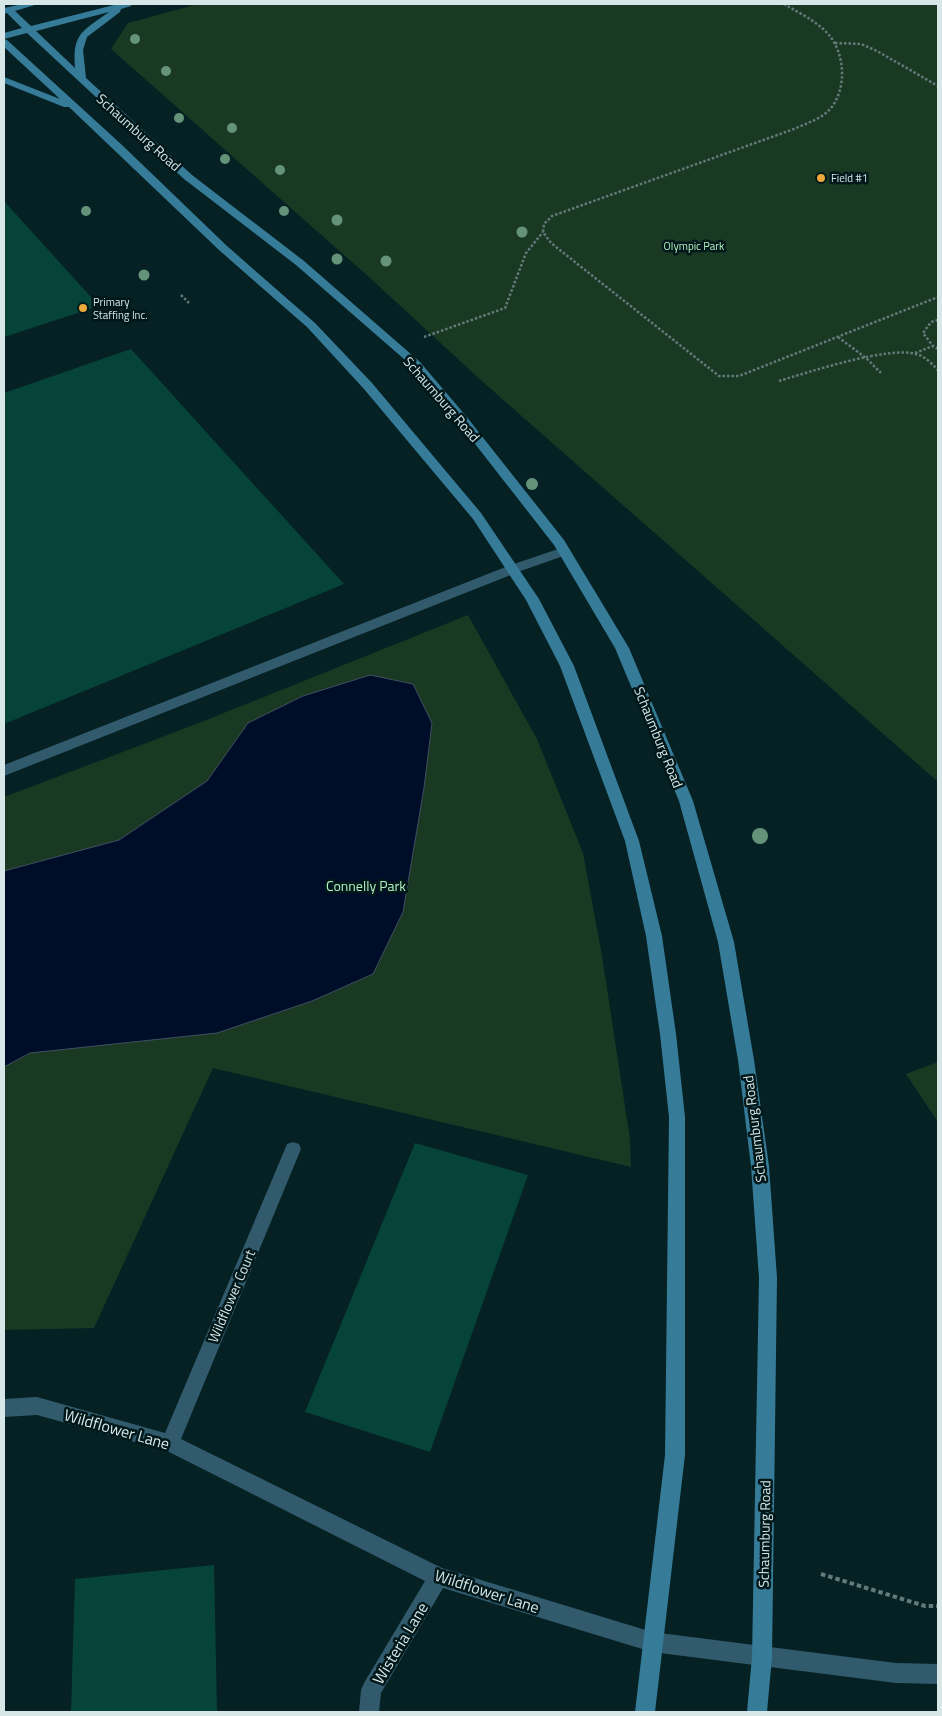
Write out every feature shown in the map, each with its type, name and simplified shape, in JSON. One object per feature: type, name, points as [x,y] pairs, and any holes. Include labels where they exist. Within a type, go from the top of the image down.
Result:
[{"type":"street","points":[[6,11],[33,4]]},
{"type":"street","points":[[4,36],[126,4]]},
{"type":"street","points":[[81,79],[78,50],[83,36],[126,4]]},
{"type":"street","name":"Schaumburg Road","points":[[6,11],[188,177],[300,263],[416,364],[462,419],[564,551],[622,648],[686,801],[726,942],[746,1060],[760,1166],[768,1278],[762,1657],[757,1712]]},
{"type":"street","name":"Schaumburg Road","points":[[4,42],[223,248],[311,325],[368,386],[477,516],[532,599],[567,666],[632,841],[654,936],[677,1116],[675,1455],[645,1712]]},
{"type":"street","points":[[4,80],[78,110]]},
{"type":"street","points":[[4,771],[513,569],[564,551]]},
{"type":"street","name":"Wildflower Court","points":[[170,1443],[293,1149]]},
{"type":"street","name":"Wildflower Lane","points":[[4,1408],[37,1406],[170,1443],[439,1577],[652,1642],[896,1673],[938,1674]]},
{"type":"street","name":"Wisteria Lane","points":[[369,1712],[371,1690],[439,1577]]},
{"type":"path","points":[[420,339],[505,308],[526,254],[543,232],[544,224],[552,216],[819,118],[832,107],[841,88],[842,66],[838,49],[830,35],[784,4]]},
{"type":"path","points":[[835,43],[860,44],[877,51],[938,86]]},
{"type":"path","points":[[932,83],[938,80]]},
{"type":"path","points":[[543,232],[551,242],[719,376],[739,376],[938,297]]},
{"type":"path","points":[[181,295],[189,303]]},
{"type":"path","points":[[938,320],[931,322],[923,333],[933,346],[938,349]]},
{"type":"path","points":[[838,337],[866,358],[881,373]]},
{"type":"path","points":[[779,381],[866,358],[915,353],[933,346]]},
{"type":"path","points":[[915,353],[938,369]]},
{"type":"path","points":[[821,1574],[925,1606],[938,1606]]},
{"type":"green space","name":"Olympic Park","points":[[198,4],[938,4],[938,782],[484,383],[370,278],[111,49],[128,23]]},
{"type":"green space","name":"Connelly Park","points":[[468,615],[537,739],[583,853],[602,956],[630,1139],[631,1167],[213,1068],[94,1328],[4,1330],[4,797],[199,723]]},
{"type":"green space","points":[[938,1062],[938,1122],[906,1074]]},
{"type":"water","points":[[370,675],[413,684],[432,723],[424,788],[403,912],[373,974],[312,1001],[217,1033],[30,1053],[4,1067],[4,871],[119,840],[207,781],[248,723],[303,696]]},
{"type":"building","points":[[4,201],[99,306],[4,337]]},
{"type":"building","points":[[131,349],[344,584],[4,724],[4,393]]},
{"type":"building","points":[[415,1143],[528,1175],[430,1452],[305,1412]]},
{"type":"building","points":[[214,1565],[217,1712],[71,1712],[75,1579]]},
{"type":"place","name":"Field #1","points":[[821,178]]},
{"type":"place","name":"Primary Staffing Inc.","points":[[83,308]]}]
